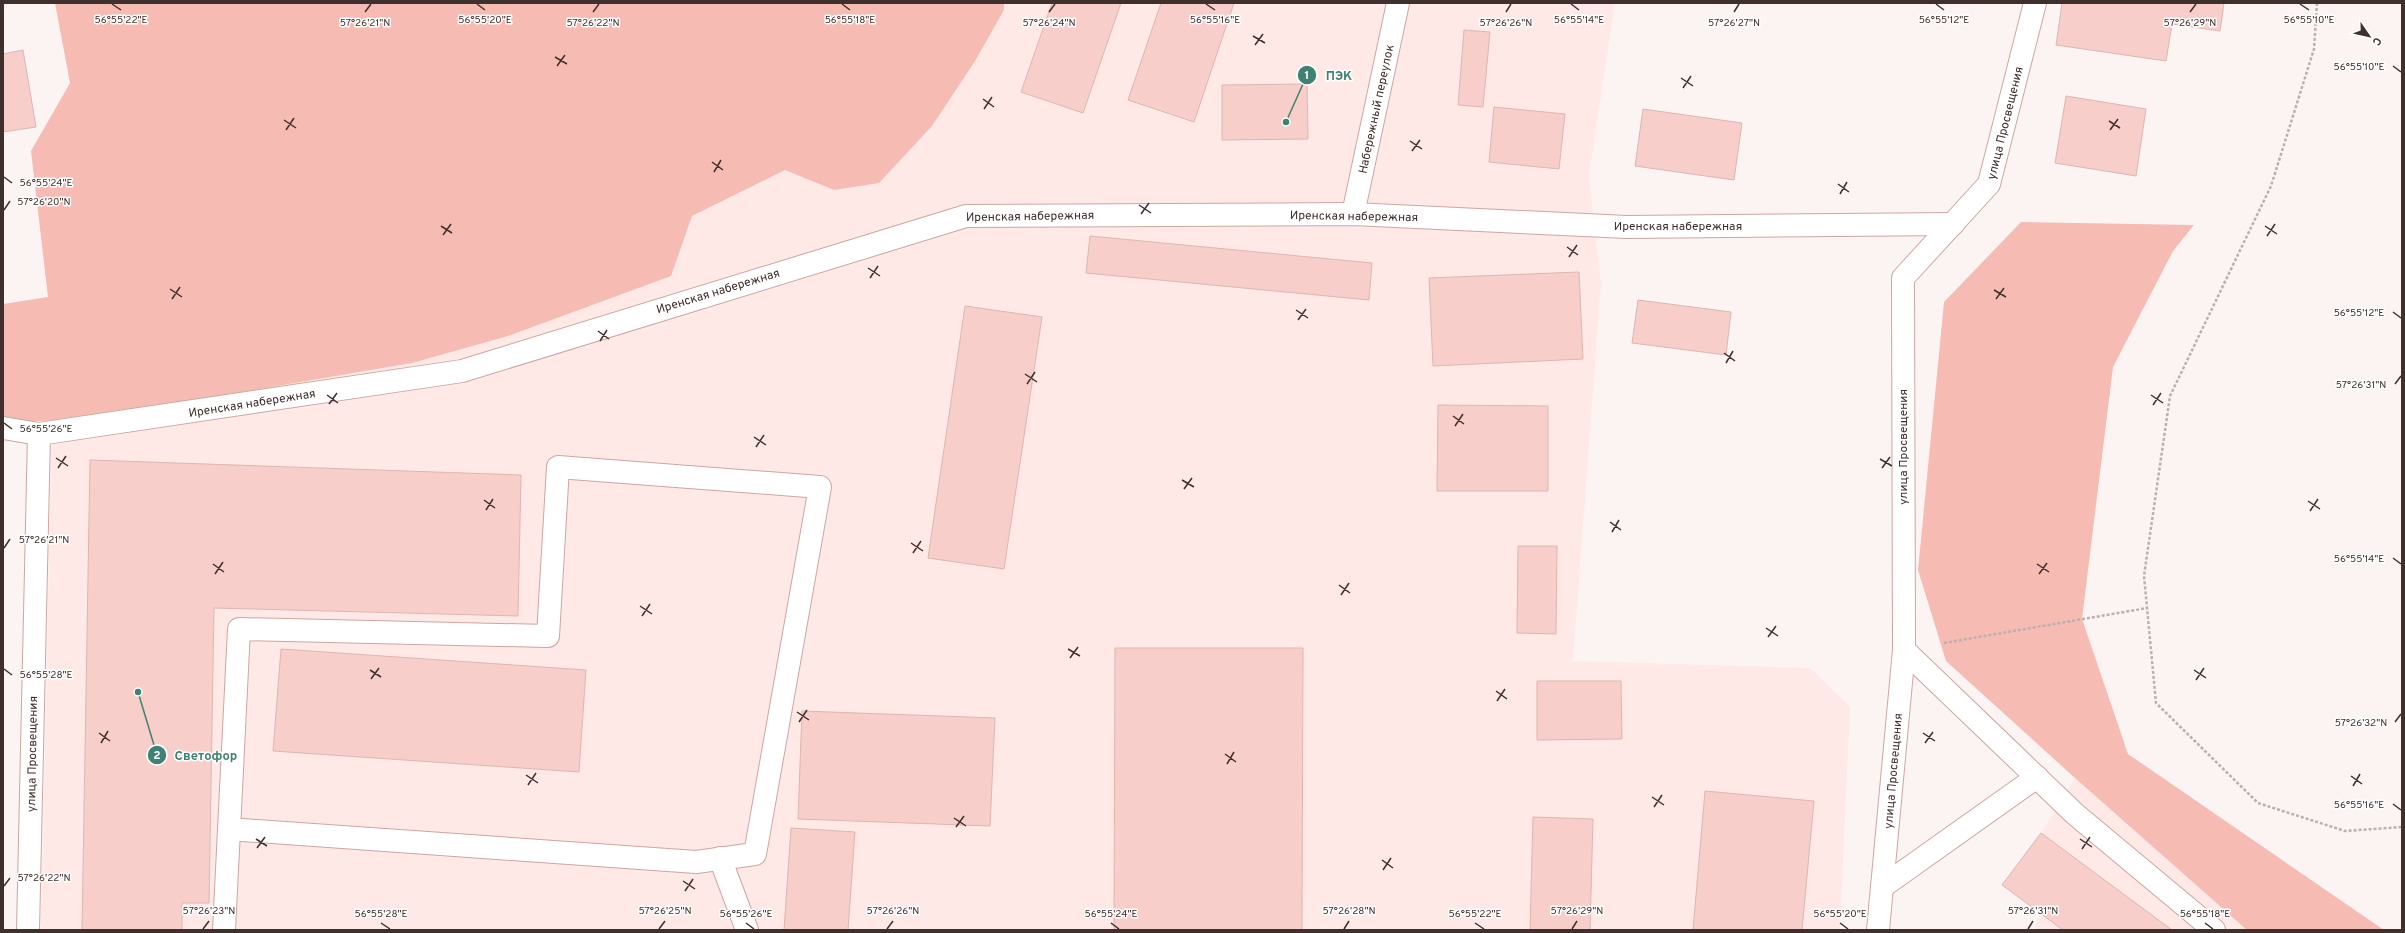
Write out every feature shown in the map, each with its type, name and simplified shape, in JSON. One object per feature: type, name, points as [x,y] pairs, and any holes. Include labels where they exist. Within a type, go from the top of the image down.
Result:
[{"type":"street","name":"Набережный переулок","points":[[1353,214],[1398,3]]},
{"type":"street","name":"улица Просвещения","points":[[1878,930],[1904,650],[1903,278],[1989,184],[2035,3]]},
{"type":"street","name":"Иренская набережная","points":[[3,428],[39,434],[462,371],[966,216],[1353,214],[1627,227],[1953,224]]},
{"type":"street","name":"улица Просвещения","points":[[28,930],[39,434]]},
{"type":"street","points":[[224,930],[229,829],[239,629],[548,636],[558,467],[820,487],[755,854],[696,862],[229,829]]},
{"type":"street","points":[[1904,650],[2075,814],[2214,930]]},
{"type":"street","points":[[1882,887],[2037,777]]},
{"type":"street","points":[[720,858],[747,930]]},
{"type":"path","points":[[2317,3],[2314,48],[2271,186],[2170,396],[2144,576],[2156,703],[2258,803],[2345,831],[2402,827]]},
{"type":"path","points":[[1904,650],[2147,608]]},
{"type":"shaded area","points":[[55,3],[1004,3],[1004,10],[975,61],[932,126],[879,183],[834,190],[785,170],[692,216],[671,276],[508,336],[412,363],[77,420],[3,422],[3,304],[48,297],[31,151],[70,83]]},
{"type":"shaded area","points":[[1004,3],[1615,3],[1589,175],[1601,283],[1573,661],[1810,668],[1850,707],[1840,930],[41,930],[52,421],[77,420],[412,363],[671,276],[692,216],[785,170],[834,190],[1004,10]]},
{"type":"shaded area","points":[[2021,222],[2194,225],[2173,251],[2113,367],[2082,619],[2128,754],[2384,930],[2247,930],[2075,778],[1946,661],[1918,570],[1944,302]]},
{"type":"shaded area","points":[[2075,778],[2247,930],[2035,930],[2039,912],[2002,885],[2041,833]]},
{"type":"building","points":[[1052,3],[1121,3],[1083,113],[1021,92]]},
{"type":"building","points":[[1161,3],[1234,3],[1194,122],[1128,100]]},
{"type":"building","points":[[2062,3],[2224,3],[2220,31],[2172,24],[2166,61],[2056,45]]},
{"type":"building","points":[[1464,30],[1490,32],[1483,107],[1458,105]]},
{"type":"building","points":[[23,50],[36,127],[3,132],[3,54]]},
{"type":"building","points":[[1307,84],[1308,139],[1222,140],[1222,85]]},
{"type":"building","points":[[2066,96],[2146,109],[2136,176],[2055,163]]},
{"type":"building","points":[[1494,107],[1565,114],[1559,169],[1489,162]]},
{"type":"building","points":[[1643,109],[1742,123],[1734,180],[1635,166]]},
{"type":"building","points":[[1090,236],[1372,263],[1369,300],[1086,273]]},
{"type":"building","points":[[1579,272],[1583,359],[1433,366],[1429,278]]},
{"type":"building","points":[[1638,300],[1731,312],[1726,355],[1632,343]]},
{"type":"building","points":[[965,306],[1042,317],[1004,569],[928,558]]},
{"type":"building","points":[[1438,405],[1548,406],[1548,491],[1437,491]]},
{"type":"building","points":[[90,460],[521,475],[518,616],[214,608],[209,903],[182,903],[182,930],[82,930]]},
{"type":"building","points":[[1518,546],[1557,546],[1556,634],[1517,633]]},
{"type":"building","points":[[1115,648],[1303,648],[1302,930],[1114,930]]},
{"type":"building","points":[[281,649],[586,670],[579,772],[273,751]]},
{"type":"building","points":[[1537,681],[1621,681],[1622,739],[1537,740]]},
{"type":"building","points":[[802,711],[995,718],[990,826],[798,819]]},
{"type":"building","points":[[1705,791],[1814,801],[1802,930],[1693,930]]},
{"type":"building","points":[[1533,817],[1593,819],[1590,930],[1530,930]]},
{"type":"building","points":[[791,828],[855,832],[848,930],[784,930]]},
{"type":"building","points":[[2041,833],[2172,930],[2063,930],[2002,885]]},
{"type":"place","name":"ПЭК","points":[[1286,122]]},
{"type":"place","name":"Светофор","points":[[138,692]]}]
